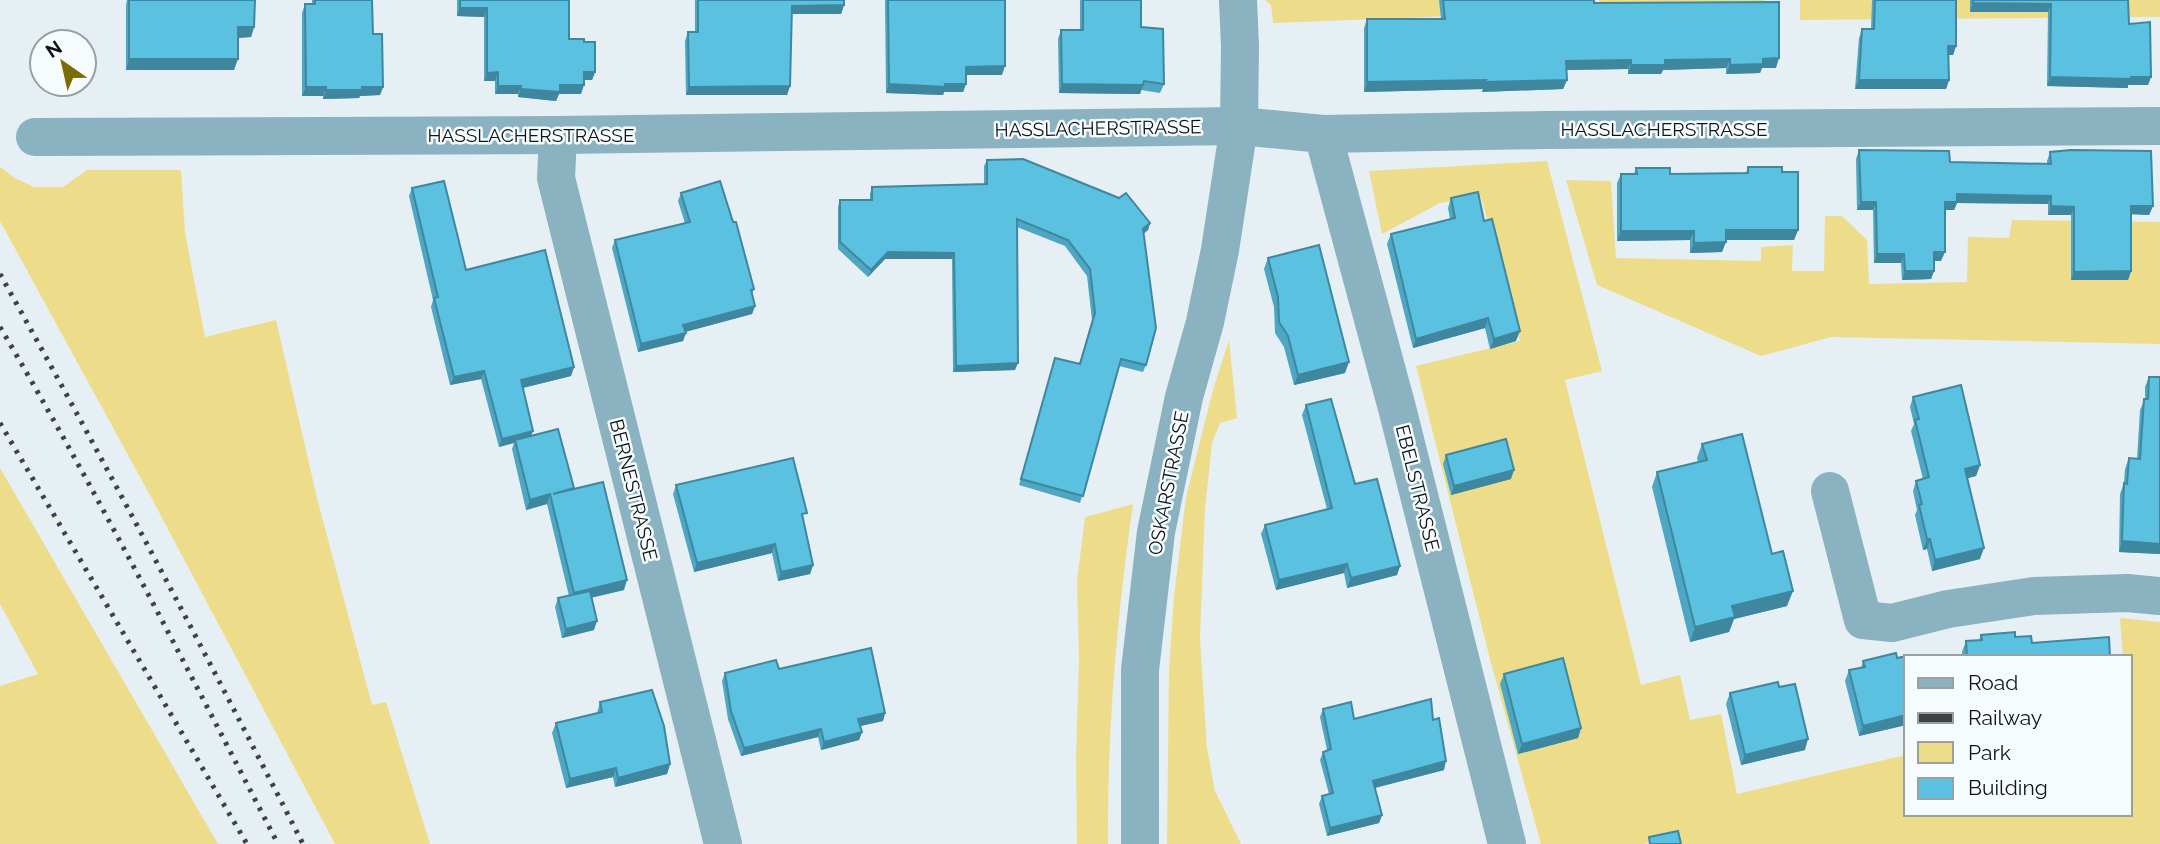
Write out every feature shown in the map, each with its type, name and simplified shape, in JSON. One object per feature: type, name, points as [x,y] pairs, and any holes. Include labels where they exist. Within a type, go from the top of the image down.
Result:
[{"type":"street","points":[[1238,0],[1239,126]]},
{"type":"street","name":"HASSLACHERSTRASSE","points":[[35,137],[558,135],[1239,126],[1323,134],[2160,126]]},
{"type":"street","name":"OSKARSTRASSE","points":[[1140,844],[1140,670],[1156,532],[1184,397],[1205,322],[1220,250],[1239,126]]},
{"type":"street","name":"EBELSTRASSE","points":[[1323,134],[1397,408],[1507,844]]},
{"type":"street","name":"BERNESTRASSE","points":[[558,135],[556,178],[723,844]]},
{"type":"street","points":[[1830,491],[1863,620],[1892,623],[1948,609],[2034,596],[2127,593],[2160,596]]},
{"type":"green space","points":[[1265,0],[1557,0],[1556,12],[1273,23],[1271,5]]},
{"type":"green space","points":[[1599,0],[1765,0],[1765,6],[1599,8]]},
{"type":"green space","points":[[1800,0],[2160,0],[2160,17],[1800,20]]},
{"type":"green space","points":[[1547,161],[1602,371],[1565,380],[1641,685],[1680,675],[1690,720],[1721,714],[1737,794],[1904,755],[1904,816],[2132,816],[2132,655],[2123,655],[2120,618],[2160,622],[2160,844],[1679,844],[1677,835],[1644,844],[1541,844],[1490,659],[1416,366],[1520,341],[1481,197],[1440,203],[1382,234],[1369,171]]},
{"type":"green space","points":[[0,167],[34,187],[63,187],[87,170],[181,170],[185,233],[205,337],[276,320],[317,498],[372,705],[386,702],[430,844],[335,844],[151,497],[0,221]]},
{"type":"green space","points":[[1566,180],[1611,181],[1616,258],[1761,261],[1761,247],[1793,245],[1792,271],[1824,271],[1825,216],[1842,216],[1867,240],[1869,284],[1967,282],[1968,237],[2009,238],[2012,220],[2160,222],[2160,344],[1831,337],[1761,356],[1597,285]]},
{"type":"green space","points":[[1229,340],[1237,418],[1220,423],[1212,443],[1205,509],[1200,639],[1207,748],[1215,791],[1241,844],[1167,844],[1169,670],[1174,597],[1186,497],[1213,390]]},
{"type":"green space","points":[[0,468],[218,844],[0,844],[0,686],[38,674],[0,604]]},
{"type":"green space","points":[[1133,504],[1114,674],[1108,844],[1077,844],[1077,581],[1085,517]]},
{"type":"building","points":[[129,0],[255,0],[254,27],[238,27],[238,59],[129,59]]},
{"type":"building","points":[[315,0],[372,0],[373,34],[382,34],[383,87],[326,90],[326,87],[306,87],[305,4],[315,4]]},
{"type":"building","points":[[460,0],[569,0],[569,39],[595,42],[595,72],[584,72],[584,85],[560,85],[560,92],[521,89],[521,86],[498,86],[498,72],[487,73],[487,8],[460,8]]},
{"type":"building","points":[[698,0],[844,0],[844,5],[792,6],[790,86],[689,87],[688,32],[698,32]]},
{"type":"building","points":[[888,0],[1005,0],[1005,66],[966,67],[966,84],[945,84],[946,87],[889,84]]},
{"type":"building","points":[[1083,0],[1141,0],[1141,27],[1163,29],[1164,84],[1144,81],[1143,85],[1062,84],[1061,30],[1083,30]]},
{"type":"building","points":[[1443,0],[1594,0],[1594,3],[1779,2],[1779,58],[1763,59],[1763,64],[1730,65],[1730,59],[1665,60],[1665,65],[1631,65],[1631,60],[1566,61],[1567,80],[1367,82],[1367,19],[1445,19]]},
{"type":"building","points":[[1875,0],[1956,0],[1956,46],[1948,46],[1949,80],[1859,80],[1862,29],[1874,29]]},
{"type":"building","points":[[1973,0],[2128,0],[2129,24],[2150,22],[2151,77],[2050,77],[2051,4],[1973,3]]},
{"type":"building","points":[[1859,150],[1949,151],[1950,162],[2051,164],[2050,152],[2151,151],[2153,206],[2131,206],[2131,271],[2074,272],[2074,207],[2051,206],[2051,196],[1957,194],[1957,202],[1945,202],[1945,252],[1934,252],[1934,271],[1905,271],[1904,254],[1877,254],[1876,202],[1861,202]]},
{"type":"building","points":[[1023,159],[1119,198],[1126,193],[1150,223],[1143,229],[1156,328],[1146,365],[1121,359],[1083,496],[1021,479],[1055,358],[1080,364],[1095,313],[1090,269],[1068,240],[1017,219],[1018,363],[956,366],[954,253],[888,252],[871,270],[840,242],[840,200],[872,200],[872,187],[987,184],[987,160]]},
{"type":"building","points":[[1748,167],[1782,167],[1782,172],[1798,172],[1798,230],[1726,230],[1726,242],[1694,243],[1694,231],[1621,231],[1621,174],[1637,174],[1636,168],[1670,168],[1670,174],[1748,173]]},
{"type":"building","points":[[444,181],[466,270],[545,250],[574,367],[521,380],[533,431],[502,439],[484,371],[454,377],[434,298],[438,297],[412,188]]},
{"type":"building","points":[[720,181],[733,222],[736,222],[754,289],[751,290],[755,306],[683,325],[686,333],[641,344],[615,240],[690,222],[681,193]]},
{"type":"building","points":[[1478,192],[1484,221],[1492,219],[1520,331],[1494,339],[1488,318],[1416,339],[1391,234],[1455,218],[1451,198]]},
{"type":"building","points":[[1319,245],[1349,362],[1298,375],[1288,336],[1279,322],[1278,297],[1268,258]]},
{"type":"building","points":[[2149,377],[2160,377],[2160,544],[2122,541],[2124,483],[2127,484],[2129,458],[2140,459],[2144,399],[2148,399]]},
{"type":"building","points":[[1961,385],[1980,465],[1965,469],[1984,548],[1935,560],[1919,505],[1922,504],[1916,481],[1929,477],[1915,420],[1919,419],[1913,397]]},
{"type":"building","points":[[1331,399],[1355,484],[1377,479],[1400,566],[1351,578],[1347,564],[1279,580],[1265,525],[1332,508],[1306,405]]},
{"type":"building","points":[[558,429],[574,488],[553,494],[603,482],[627,580],[574,593],[550,494],[530,500],[515,440]]},
{"type":"building","points":[[1742,434],[1772,554],[1783,551],[1793,591],[1732,606],[1735,617],[1695,627],[1657,472],[1707,460],[1702,444]]},
{"type":"building","points":[[1506,439],[1514,470],[1454,486],[1446,455]]},
{"type":"building","points":[[793,458],[807,513],[802,514],[813,565],[781,572],[775,544],[697,563],[676,485]]},
{"type":"building","points":[[590,591],[597,621],[566,629],[558,598]]},
{"type":"building","points":[[2015,632],[2015,637],[2031,636],[2032,643],[2109,637],[2110,655],[1967,655],[1966,641],[1982,640],[1981,635]]},
{"type":"building","points":[[871,648],[885,713],[858,719],[862,732],[824,742],[821,729],[744,748],[731,711],[725,673],[776,660],[779,669]]},
{"type":"building","points":[[1896,653],[1897,658],[1904,657],[1904,716],[1863,726],[1849,670],[1865,667],[1863,661]]},
{"type":"building","points":[[1563,658],[1581,728],[1522,744],[1504,674]]},
{"type":"building","points":[[1778,682],[1779,687],[1795,684],[1808,739],[1745,755],[1730,693]]},
{"type":"building","points":[[652,690],[664,726],[670,764],[618,778],[616,768],[570,779],[556,723],[602,712],[600,702]]},
{"type":"building","points":[[1431,699],[1433,720],[1439,718],[1446,761],[1373,781],[1382,815],[1330,828],[1322,796],[1333,793],[1323,752],[1331,749],[1323,709],[1351,702],[1354,719]]},
{"type":"building","points":[[1678,831],[1681,844],[1650,844],[1649,837]]},
{"type":"railway","points":[[0,274],[78,415],[303,844]]},
{"type":"railway","points":[[0,327],[108,519],[278,844]]},
{"type":"railway","points":[[0,423],[247,844]]}]
